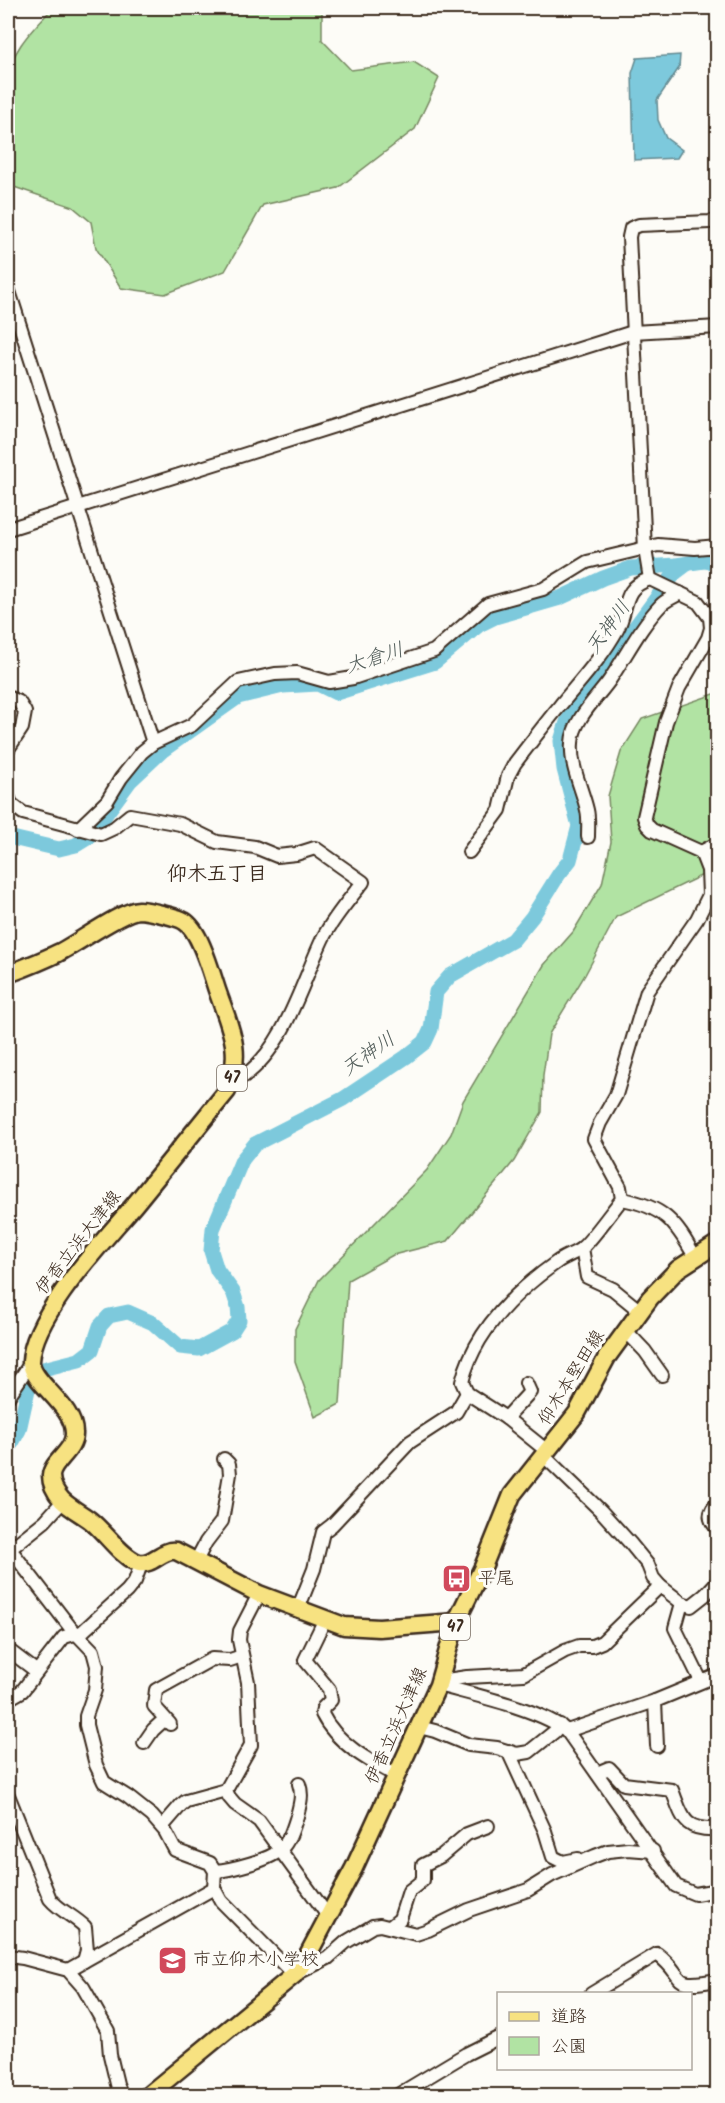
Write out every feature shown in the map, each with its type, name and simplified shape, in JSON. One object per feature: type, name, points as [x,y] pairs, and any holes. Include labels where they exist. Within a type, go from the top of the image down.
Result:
[{"type":"main road","name":"伊香立浜大津線","points":[[8,974],[58,954],[126,914],[140,910],[184,921],[193,931],[203,950],[233,1038],[236,1056],[233,1076],[227,1091],[74,1276],[55,1303],[36,1336],[32,1368]]},
{"type":"main road","name":"仰木本堅田線","points":[[456,1622],[483,1567],[512,1495],[577,1413],[603,1364],[650,1298],[678,1269],[717,1243]]},
{"type":"main road","points":[[32,1368],[63,1406],[75,1434],[72,1444],[52,1471],[53,1487],[63,1501],[91,1521],[130,1559],[141,1564]]},
{"type":"main road","name":"47","points":[[141,1564],[171,1550],[176,1551],[259,1594],[344,1626],[379,1629],[456,1622]]},
{"type":"main road","name":"伊香立浜大津線","points":[[147,2096],[294,1975],[304,1962],[354,1868],[439,1683],[456,1622]]},
{"type":"street","points":[[650,578],[645,549],[629,237],[632,228],[639,225],[710,222],[717,219]]},
{"type":"street","points":[[8,288],[153,743]]},
{"type":"street","points":[[8,530],[633,332],[717,327]]},
{"type":"street","points":[[78,829],[107,801],[132,762],[153,743],[192,725],[238,682],[286,673],[297,673],[329,682],[353,678],[434,651],[489,604],[543,589],[587,562],[658,545],[695,548],[717,546]]},
{"type":"street","points":[[650,578],[698,602],[710,618],[711,628],[708,638],[679,688],[666,722],[644,817],[652,830],[701,852],[708,870],[713,898],[647,991],[616,1095],[594,1139],[620,1187],[622,1199],[582,1248],[558,1260],[501,1310],[487,1330],[462,1382],[467,1393],[506,1418],[546,1454],[630,1543],[648,1565],[653,1578],[660,1586],[682,1603],[691,1606],[717,1581]]},
{"type":"street","points":[[469,852],[500,810],[508,776],[514,763],[593,666],[618,629],[628,593],[636,585],[650,578]]},
{"type":"street","points":[[588,837],[587,811],[576,775],[572,750],[572,740],[577,726],[644,627],[662,604],[676,592]]},
{"type":"street","points":[[8,696],[19,702],[25,712],[22,728],[8,749]]},
{"type":"street","points":[[8,796],[11,804],[23,813],[101,834],[114,828],[130,815],[180,824],[217,842],[255,847],[277,856],[296,854],[315,848],[363,882],[324,937],[300,995],[265,1057],[244,1076],[233,1076]]},
{"type":"street","points":[[701,852],[717,843]]},
{"type":"street","points":[[622,1199],[638,1202],[662,1213],[679,1228],[695,1257]]},
{"type":"street","points":[[582,1248],[587,1277],[613,1289],[640,1311]]},
{"type":"street","points":[[626,1331],[662,1376]]},
{"type":"street","points":[[8,1397],[32,1368]]},
{"type":"street","points":[[506,1418],[530,1392],[526,1383]]},
{"type":"street","points":[[297,1609],[314,1569],[323,1532],[333,1525],[410,1442],[456,1412],[467,1393]]},
{"type":"street","points":[[196,1561],[206,1542],[222,1521],[230,1474],[229,1464],[224,1459]]},
{"type":"street","points":[[63,1501],[45,1521],[9,1550],[76,1634],[93,1651],[96,1658],[94,1690],[86,1716],[96,1766],[104,1782],[129,1797],[162,1827],[175,1850],[210,1863],[215,1871],[214,1888],[221,1901],[294,1975],[328,1958],[346,1942],[373,1926],[380,1925],[416,1934],[469,1910],[528,1890],[552,1875],[608,1851],[653,1851]]},
{"type":"street","points":[[717,1503],[709,1516],[710,1522],[717,1529]]},
{"type":"street","points":[[8,1699],[22,1691],[64,1637],[82,1632],[127,1591],[135,1581],[141,1564]]},
{"type":"street","points":[[439,1683],[467,1677],[524,1674],[565,1651],[602,1642],[660,1586]]},
{"type":"street","points":[[162,1827],[186,1801],[226,1790],[251,1745],[248,1682],[239,1640],[240,1630],[259,1594]]},
{"type":"street","points":[[682,1603],[675,1628],[701,1681]]},
{"type":"street","points":[[325,1619],[305,1660],[329,1689],[331,1700],[323,1708],[322,1714],[326,1723],[355,1752],[397,1776]]},
{"type":"street","points":[[11,1652],[36,1671]]},
{"type":"street","points":[[144,1743],[153,1730],[168,1722],[154,1706],[156,1690],[212,1659],[230,1660],[242,1656]]},
{"type":"street","points":[[419,1727],[469,1745],[517,1754],[529,1752],[554,1732],[655,1701],[717,1675]]},
{"type":"street","points":[[439,1683],[540,1715],[564,1728],[676,1886],[695,1894],[717,1890]]},
{"type":"street","points":[[655,1701],[657,1746]]},
{"type":"street","points":[[508,1751],[545,1831],[554,1857],[563,1862],[584,1857],[586,1859]]},
{"type":"street","points":[[597,1773],[609,1768],[624,1784],[672,1790],[682,1815],[689,1825],[703,1830],[717,1829]]},
{"type":"street","points":[[215,1871],[230,1870],[279,1851],[290,1836],[301,1802],[302,1792],[299,1784]]},
{"type":"street","points":[[226,1790],[235,1804],[259,1821],[328,1916]]},
{"type":"street","points":[[8,1795],[50,1899],[57,1907],[79,1920],[85,1927],[87,1950],[84,1961]]},
{"type":"street","points":[[390,1927],[400,1919],[409,1891],[423,1880],[423,1865],[453,1848],[467,1834],[488,1826]]},
{"type":"street","points":[[68,1970],[214,1888]]},
{"type":"street","points":[[594,1992],[657,1954],[678,1979],[686,1984],[717,1980]]},
{"type":"street","points":[[8,1956],[68,1970],[83,1987],[108,2031],[110,2055],[122,2096]]},
{"type":"street","points":[[396,2096],[466,2054],[497,2038]]},
{"type":"green space","points":[[53,8],[322,8],[322,40],[351,70],[414,62],[439,78],[415,129],[338,188],[263,205],[225,271],[165,294],[121,288],[96,248],[91,222],[73,207],[8,185],[8,93],[10,90],[8,79],[10,68],[14,56],[28,35]]},
{"type":"green space","points":[[717,693],[717,868],[616,917],[585,975],[549,1034],[543,1075],[542,1112],[514,1161],[448,1241],[393,1255],[348,1280],[340,1404],[315,1417],[295,1361],[295,1329],[319,1280],[427,1170],[451,1134],[463,1101],[544,965],[573,932],[602,884],[611,842],[608,796],[621,752],[642,719]]},
{"type":"water","points":[[680,55],[679,68],[657,100],[658,120],[666,138],[682,150],[677,158],[634,160],[632,73],[637,58]]},
{"type":"waterway","name":"大倉川","points":[[8,837],[59,849],[76,845],[89,837],[130,781],[163,750],[238,697],[283,686],[318,684],[336,693],[435,662],[479,625],[495,617],[560,598],[631,568],[704,561],[718,562]]},
{"type":"waterway","name":"天神川","points":[[8,1445],[12,1443],[19,1430],[29,1385],[43,1369],[79,1360],[92,1350],[100,1326],[109,1316],[128,1312],[153,1323],[180,1347],[199,1349],[232,1331],[239,1320],[238,1307],[233,1292],[217,1270],[211,1251],[213,1229],[242,1160],[255,1144],[343,1099],[425,1042],[431,1029],[436,992],[450,976],[513,940],[532,917],[570,860],[579,826],[564,769],[561,741],[567,722],[675,573],[687,564]]},
{"type":"place","name":"平尾","points":[[457,1579]]},
{"type":"place","name":"市立仰木小学校","points":[[172,1960]]},
{"type":"district","name":"仰木五丁目","points":[[217,875]]}]
